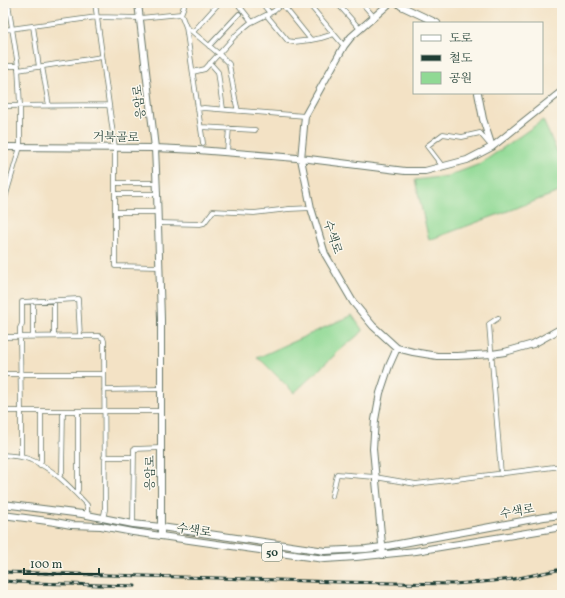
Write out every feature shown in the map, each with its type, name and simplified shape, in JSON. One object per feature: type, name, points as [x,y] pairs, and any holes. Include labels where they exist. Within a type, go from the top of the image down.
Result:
[{"type":"main road","name":"응암로","points":[[138,3],[155,148],[159,223],[162,389],[161,536]]},
{"type":"main road","points":[[305,116],[344,46],[351,37],[390,3]]},
{"type":"main road","points":[[398,3],[401,6],[435,22]]},
{"type":"main road","name":"거북골로","points":[[4,147],[155,148],[198,150],[301,159],[405,172],[424,171],[467,160],[492,147],[562,91]]},
{"type":"main road","points":[[478,94],[483,118],[492,147]]},
{"type":"main road","name":"수색로","points":[[305,116],[301,159],[312,208],[325,254],[353,302],[373,326],[397,348],[437,356],[492,354],[533,344],[562,328]]},
{"type":"main road","points":[[383,555],[373,449],[375,420],[380,393],[397,348]]},
{"type":"main road","name":"수색로","points":[[3,504],[87,515],[133,524],[325,551],[382,547],[562,515]]},
{"type":"main road","name":"수색로","points":[[3,515],[71,525],[101,526],[161,536],[325,558],[383,555],[436,548],[562,527]]},
{"type":"street","points":[[3,205],[5,187],[20,147],[18,68],[8,3]]},
{"type":"street","points":[[95,3],[114,148],[115,266],[160,267]]},
{"type":"street","points":[[193,32],[219,3]]},
{"type":"street","points":[[238,3],[252,22]]},
{"type":"street","points":[[262,3],[269,12],[268,17],[288,41],[294,42],[311,40],[334,34]]},
{"type":"street","points":[[308,3],[344,46]]},
{"type":"street","points":[[337,3],[360,29]]},
{"type":"street","points":[[362,3],[374,17]]},
{"type":"street","points":[[185,4],[181,14],[186,28],[203,142]]},
{"type":"street","points":[[193,72],[205,70],[245,27],[274,11],[283,4],[311,40]]},
{"type":"street","points":[[3,30],[97,17],[140,18],[181,14]]},
{"type":"street","points":[[209,46],[239,14]]},
{"type":"street","points":[[33,26],[49,106]]},
{"type":"street","points":[[186,28],[193,32],[229,64],[238,110]]},
{"type":"street","points":[[3,66],[18,68],[41,67],[102,57]]},
{"type":"street","points":[[210,64],[218,72],[223,109]]},
{"type":"street","points":[[3,106],[109,104]]},
{"type":"street","name":"거북골로","points":[[3,106],[4,147]]},
{"type":"street","points":[[198,109],[223,109],[305,116]]},
{"type":"street","points":[[201,126],[255,130]]},
{"type":"street","points":[[227,152],[229,128]]},
{"type":"street","points":[[443,166],[427,146],[443,134],[462,137],[480,133],[492,147]]},
{"type":"street","points":[[115,183],[157,184]]},
{"type":"street","points":[[115,194],[157,194]]},
{"type":"street","points":[[159,223],[200,224],[204,223],[213,211],[254,213],[312,208]]},
{"type":"street","points":[[115,212],[158,212]]},
{"type":"street","points":[[21,457],[20,328],[22,324],[22,302],[78,299],[80,336]]},
{"type":"street","points":[[54,300],[54,336]]},
{"type":"street","points":[[33,301],[33,336]]},
{"type":"street","points":[[498,318],[489,324],[500,474]]},
{"type":"street","points":[[3,336],[99,336],[103,338],[105,510],[103,519]]},
{"type":"street","points":[[3,374],[104,375]]},
{"type":"street","points":[[104,390],[162,389]]},
{"type":"street","points":[[3,411],[161,411]]},
{"type":"street","points":[[40,464],[41,411]]},
{"type":"street","points":[[59,477],[62,472],[63,411]]},
{"type":"street","points":[[76,493],[78,490],[78,411]]},
{"type":"street","points":[[133,524],[134,449],[161,448]]},
{"type":"street","points":[[3,455],[31,460],[40,464],[59,477],[87,505],[87,515]]},
{"type":"street","points":[[104,457],[134,457]]},
{"type":"street","points":[[332,496],[337,474],[376,477],[416,484],[562,466]]},
{"type":"green space","points":[[543,120],[562,163],[562,191],[429,240],[415,180],[448,176],[480,164]]},
{"type":"green space","points":[[352,315],[363,331],[294,393],[262,361],[257,358]]},
{"type":"railway","points":[[3,572],[453,584],[514,579],[562,569]]},
{"type":"railway","points":[[3,581],[135,586]]}]
